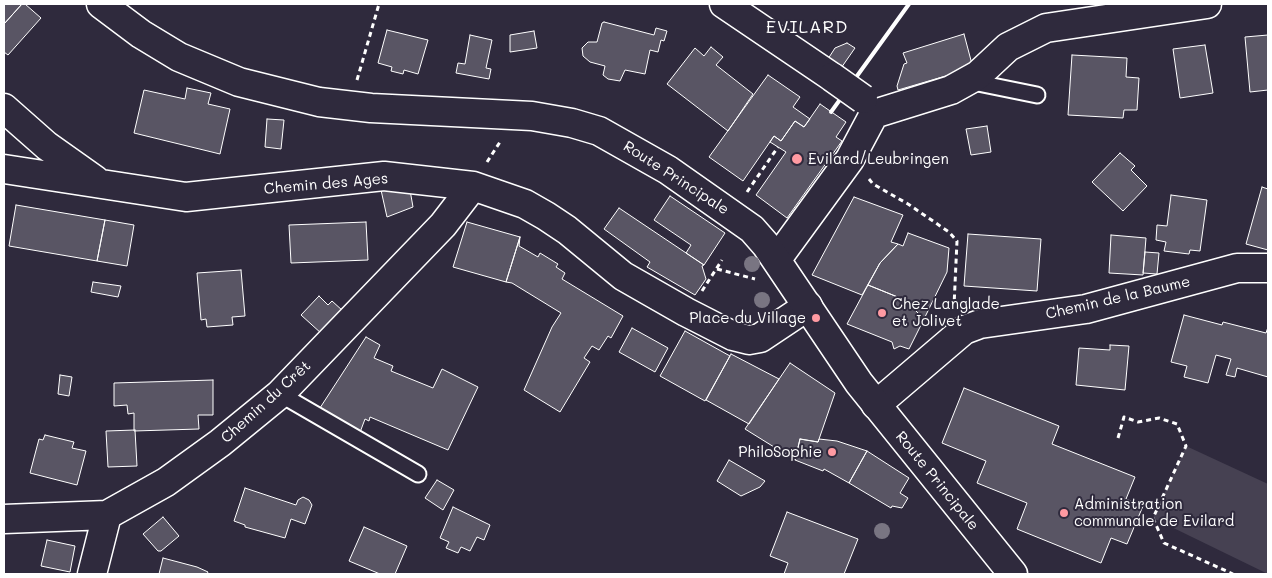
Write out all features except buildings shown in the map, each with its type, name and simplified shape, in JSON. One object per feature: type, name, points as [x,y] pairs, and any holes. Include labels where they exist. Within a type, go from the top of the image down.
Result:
[{"type":"street","name":"Route Principale","points":[[101,4],[141,34],[179,57],[239,82],[319,102],[350,106],[532,116],[572,123],[599,131],[668,170],[752,229],[770,271],[808,306],[876,405],[1012,574]]},
{"type":"street","points":[[724,4],[832,77],[869,106],[942,93],[968,81],[1008,47],[1046,28],[1207,4]]},
{"type":"street","points":[[770,271],[850,159],[869,106]]},
{"type":"street","points":[[4,108],[47,146],[98,182]]},
{"type":"street","name":"Chemin des Ages","points":[[4,169],[186,197],[384,176],[480,175],[567,230],[623,276],[639,286],[686,312],[741,338],[760,338],[808,306]]},
{"type":"street","name":"Chemin du Crêt","points":[[4,519],[107,515],[166,482],[220,444],[280,394],[443,225],[480,175]]},
{"type":"street","name":"Chemin de la Baume","points":[[876,405],[964,330],[980,324],[1086,309],[1237,268],[1268,268]]},
{"type":"street","points":[[92,574],[107,515]]},
{"type":"lane","points":[[968,81],[1037,95]]},
{"type":"lane","points":[[280,394],[418,474]]},
{"type":"path","points":[[355,90],[379,4]]},
{"type":"path","points":[[480,175],[498,143]]},
{"type":"path","points":[[744,197],[778,147]]},
{"type":"path","points":[[850,159],[873,184],[908,204],[949,232],[957,241],[953,280],[954,320],[964,330]]},
{"type":"path","points":[[710,280],[722,260]]},
{"type":"path","points":[[717,268],[770,271]]},
{"type":"path","points":[[1118,438],[1124,417],[1138,422],[1159,418],[1177,424],[1186,446],[1153,518],[1164,543],[1233,574]]},
{"type":"shaded area","points":[[1186,446],[1268,484],[1268,574],[1153,518]]},
{"type":"railway","points":[[831,112],[909,4]]},
{"type":"place","name":"Evilard/Leubringen","points":[[797,159]]},
{"type":"place","name":"Chez Langlade et Jolivet","points":[[882,313]]},
{"type":"place","name":"Place du Village","points":[[816,318]]},
{"type":"place","name":"PhiloSophie","points":[[832,452]]},
{"type":"place","name":"Administration communale de Evilard","points":[[1064,513]]},
{"type":"district","name":"EVILARD","points":[[807,27]]}]
